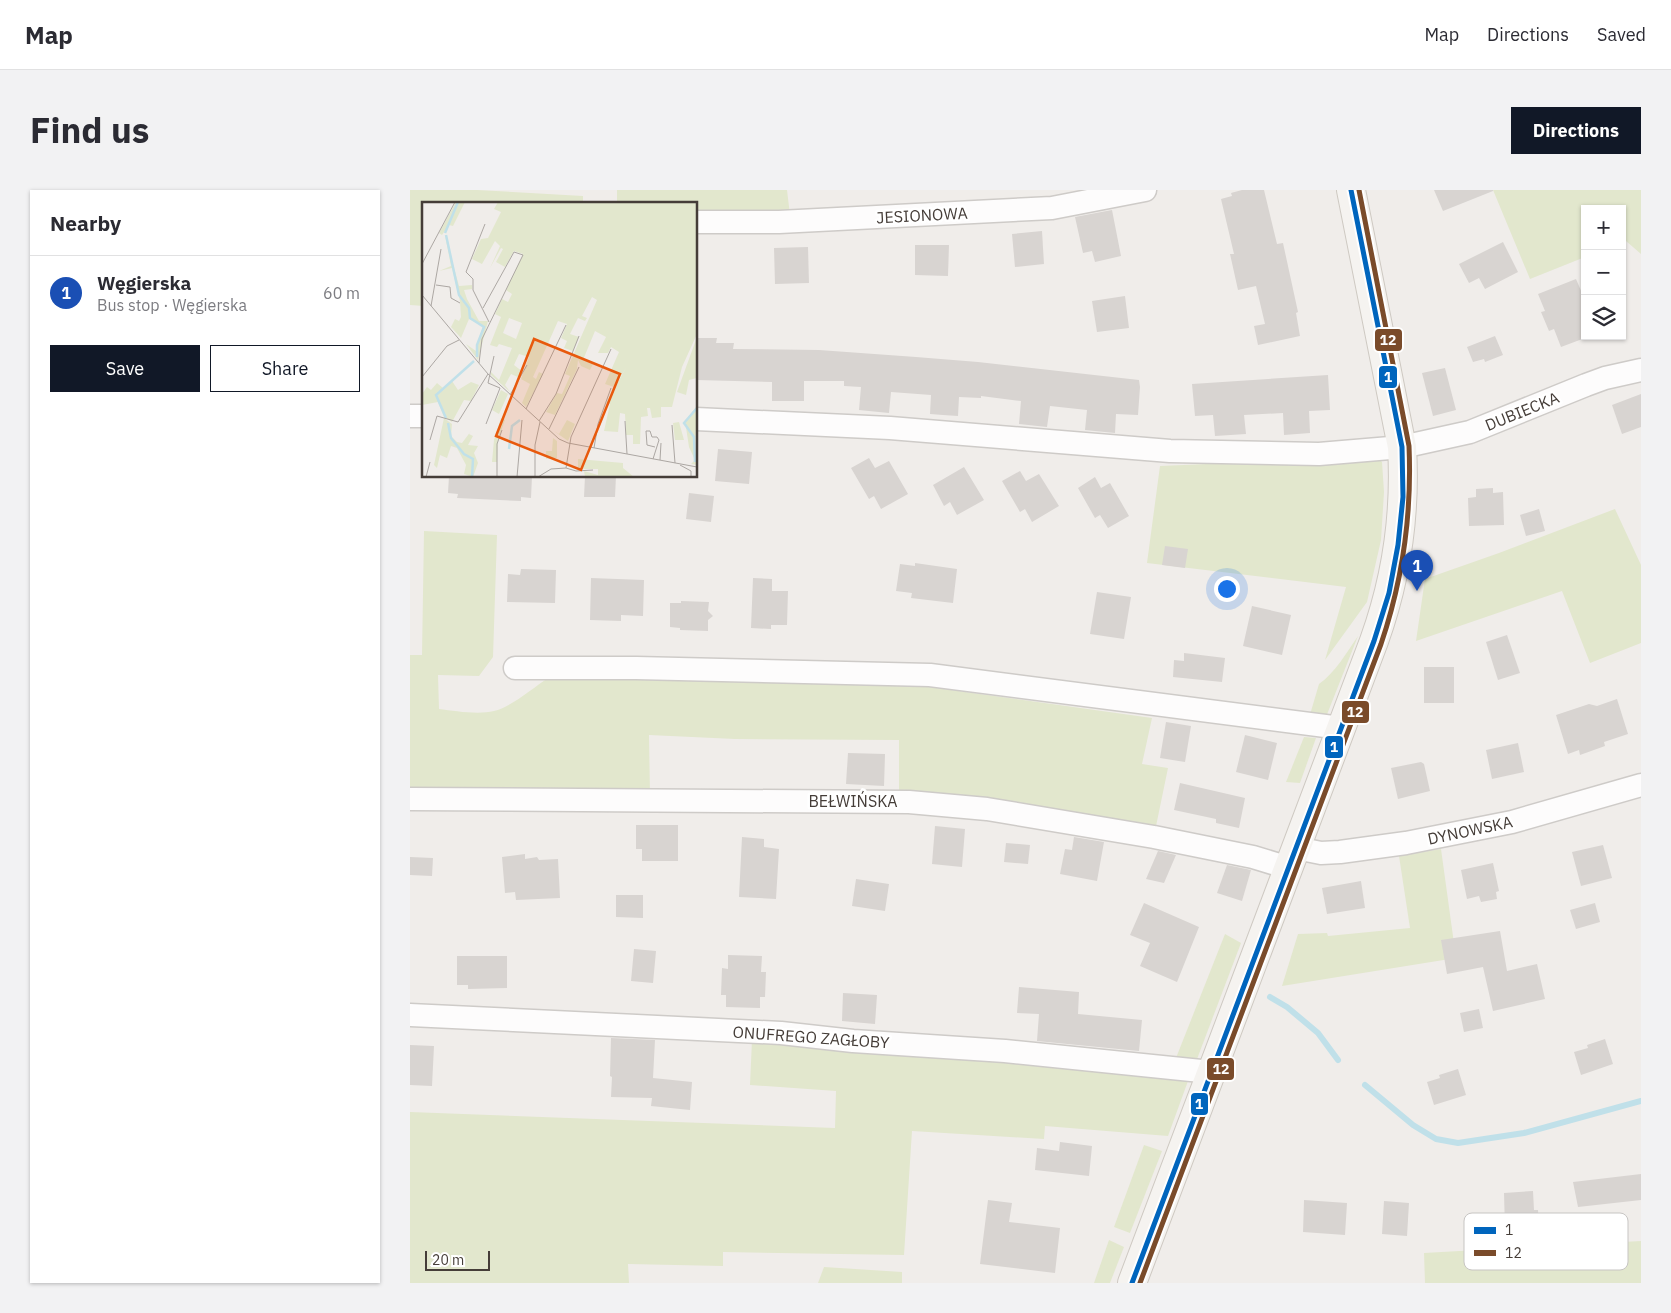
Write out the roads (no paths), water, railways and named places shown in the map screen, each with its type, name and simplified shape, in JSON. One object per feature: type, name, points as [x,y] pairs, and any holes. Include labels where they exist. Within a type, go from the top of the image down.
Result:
[{"type":"main road","points":[[1132,1283],[1342,728],[1383,617],[1395,572],[1400,537],[1403,489],[1402,447],[1351,190]]},
{"type":"street","name":"JESIONOWA","points":[[698,222],[779,222],[1052,208],[1145,190]]},
{"type":"street","name":"DUBIECKA","points":[[698,419],[890,428],[1170,451],[1319,454],[1402,447],[1470,432],[1596,381],[1641,370]]},
{"type":"street","points":[[515,668],[636,668],[930,675],[1342,728]]},
{"type":"street","name":"DYNOWSKA","points":[[1292,858],[1406,843],[1512,822],[1641,785]]},
{"type":"street","name":"BEŁWIŃSKA","points":[[410,799],[909,802],[987,809],[1135,834],[1253,857],[1292,858]]},
{"type":"street","name":"ONUFREGO ZAGŁOBY","points":[[410,1015],[781,1033],[853,1041],[1005,1051],[1211,1072]]},
{"type":"waterway","points":[[1270,997],[1287,1007],[1318,1033],[1338,1060]]},
{"type":"waterway","points":[[1365,1085],[1413,1125],[1436,1139],[1458,1143],[1524,1133],[1641,1101]]},
{"type":"place","name":"Węgierska","points":[[1417,591]]}]
